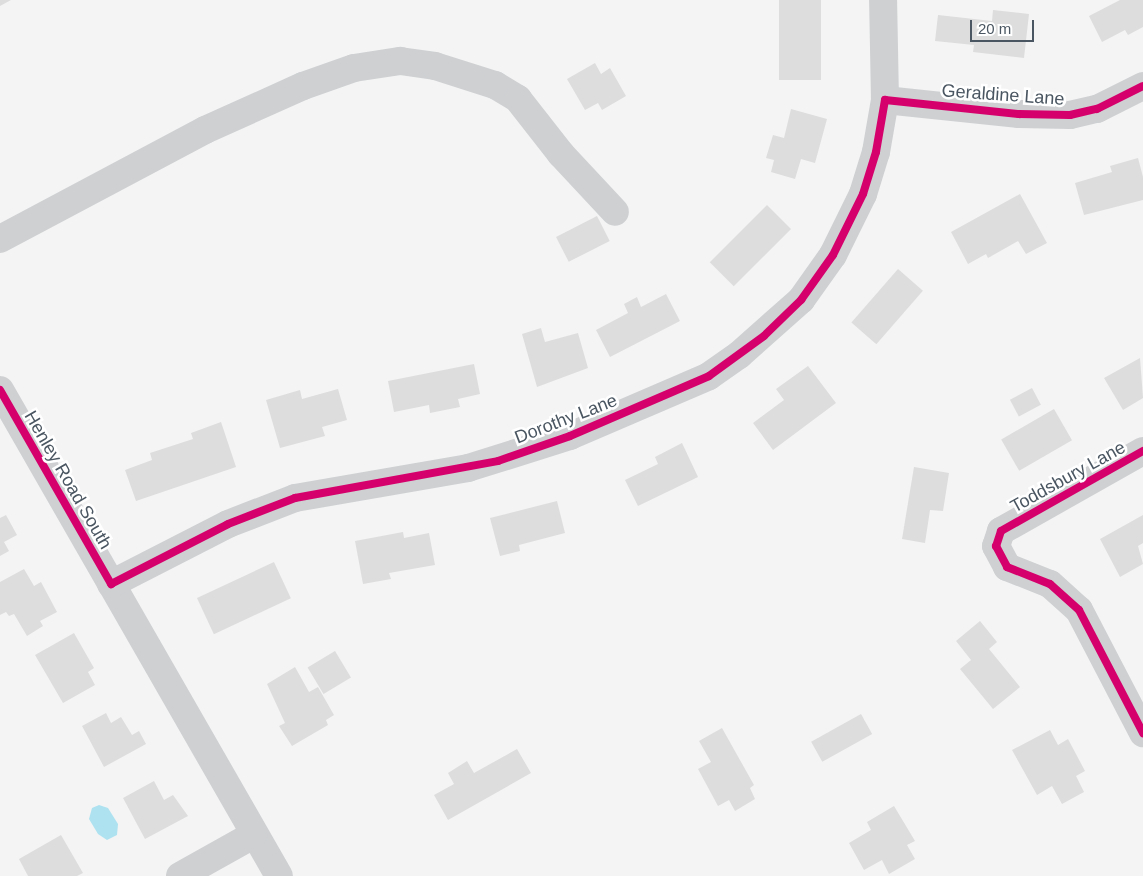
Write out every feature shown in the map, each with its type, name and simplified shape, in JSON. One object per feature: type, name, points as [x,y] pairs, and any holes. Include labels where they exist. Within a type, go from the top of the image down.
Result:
[{"type":"street","name":"Dorothy Lane","points":[[111,584],[228,524],[295,498],[498,461],[570,436],[709,376],[764,336],[801,300],[833,256],[865,189],[876,152],[885,100],[883,0]]},
{"type":"street","points":[[0,240],[206,130],[303,86],[354,68],[400,61],[435,66],[495,85],[518,99],[560,154],[615,212]]},
{"type":"street","name":"Geraldine Lane","points":[[885,100],[1019,114],[1070,115],[1097,109],[1143,86]]},
{"type":"street","name":"Henley Road South","points":[[0,390],[278,876]]},
{"type":"street","name":"Toddsbury Lane","points":[[1143,451],[1002,531],[996,546],[1006,567],[1050,584],[1079,610],[1143,733]]},
{"type":"street","points":[[180,876],[253,835]]},
{"type":"water","points":[[99,805],[108,808],[118,824],[117,835],[107,840],[98,834],[89,819],[92,808]]},
{"type":"building","points":[[0,0],[11,0],[0,6]]},
{"type":"building","points":[[779,0],[821,0],[821,80],[779,80]]},
{"type":"building","points":[[1120,0],[1143,0],[1143,27],[1128,35],[1125,30],[1102,42],[1089,16]]},
{"type":"building","points":[[993,10],[1029,14],[1024,58],[973,52],[974,45],[935,41],[938,15],[992,21]]},
{"type":"building","points":[[595,63],[601,74],[610,68],[626,96],[602,110],[598,103],[585,110],[567,79]]},
{"type":"building","points":[[791,109],[827,119],[815,163],[801,159],[795,179],[771,172],[774,160],[766,158],[773,135],[784,138]]},
{"type":"building","points":[[1138,158],[1143,177],[1143,200],[1084,215],[1075,183],[1112,172],[1110,166]]},
{"type":"building","points":[[1020,194],[1047,243],[1026,254],[1018,241],[988,258],[986,254],[968,264],[951,232]]},
{"type":"building","points":[[767,205],[791,229],[734,286],[710,262]]},
{"type":"building","points":[[597,216],[610,241],[569,262],[556,237]]},
{"type":"building","points":[[898,269],[923,291],[876,344],[851,323]]},
{"type":"building","points":[[666,294],[680,321],[610,357],[596,330],[628,313],[624,304],[637,297],[641,307]]},
{"type":"building","points":[[541,328],[545,342],[578,333],[588,368],[537,387],[522,334]]},
{"type":"building","points":[[1140,358],[1143,398],[1123,410],[1104,378]]},
{"type":"building","points":[[474,364],[480,394],[458,399],[460,407],[430,413],[429,405],[394,412],[388,381]]},
{"type":"building","points":[[808,366],[836,403],[773,450],[753,423],[784,400],[776,389]]},
{"type":"building","points":[[1032,388],[1041,405],[1019,417],[1010,400]]},
{"type":"building","points":[[338,389],[347,420],[322,427],[325,436],[280,448],[266,400],[300,390],[302,399]]},
{"type":"building","points":[[1054,409],[1072,440],[1019,471],[1001,440]]},
{"type":"building","points":[[221,422],[236,467],[136,501],[125,470],[152,460],[150,453],[193,439],[191,433]]},
{"type":"building","points":[[682,443],[698,477],[638,506],[625,480],[658,464],[655,457]]},
{"type":"building","points":[[914,467],[949,473],[943,511],[930,510],[925,543],[902,539]]},
{"type":"building","points":[[557,501],[565,533],[519,545],[520,551],[500,556],[490,518]]},
{"type":"building","points":[[6,515],[17,535],[4,542],[9,551],[0,556],[0,518]]},
{"type":"building","points":[[1143,515],[1143,543],[1138,546],[1143,564],[1120,577],[1100,539]]},
{"type":"building","points":[[403,532],[404,538],[429,533],[435,565],[389,573],[391,579],[363,584],[355,541]]},
{"type":"building","points":[[274,562],[291,598],[214,634],[197,598]]},
{"type":"building","points":[[24,569],[34,586],[41,582],[57,612],[40,621],[43,626],[27,636],[14,614],[9,616],[6,612],[0,615],[0,582]]},
{"type":"building","points":[[980,621],[997,642],[989,649],[1020,687],[993,709],[960,669],[971,660],[956,641]]},
{"type":"building","points":[[74,633],[94,668],[88,672],[95,685],[63,703],[35,655]]},
{"type":"building","points":[[335,651],[351,678],[324,694],[308,667]]},
{"type":"building","points":[[295,667],[309,692],[318,687],[334,715],[326,720],[328,725],[292,746],[279,726],[285,723],[267,684]]},
{"type":"building","points":[[106,713],[111,723],[121,717],[132,735],[139,731],[146,744],[104,767],[82,726]]},
{"type":"building","points":[[861,714],[872,734],[822,762],[811,742]]},
{"type":"building","points":[[722,728],[754,785],[750,788],[755,799],[735,811],[729,800],[718,806],[698,769],[711,762],[699,741]]},
{"type":"building","points":[[1050,730],[1058,745],[1068,739],[1085,771],[1076,776],[1084,792],[1062,804],[1052,786],[1037,795],[1012,750]]},
{"type":"building","points":[[517,749],[531,773],[448,820],[434,795],[454,784],[448,773],[467,761],[474,773]]},
{"type":"building","points":[[154,781],[164,800],[173,795],[188,816],[145,839],[123,798]]},
{"type":"building","points":[[894,806],[915,841],[907,845],[915,859],[889,874],[882,860],[864,870],[849,843],[871,830],[867,822]]},
{"type":"building","points":[[61,835],[83,873],[77,876],[28,876],[19,859]]},
{"type":"cycle path","points":[[0,390],[111,584],[228,524],[295,498],[498,461],[570,436],[709,376],[764,336],[801,300],[833,255],[863,194],[876,152],[885,100],[1019,114],[1070,115],[1097,109],[1143,86]]},
{"type":"cycle path","points":[[1143,451],[1001,531],[996,546],[1007,567],[1050,584],[1079,610],[1143,733]]}]
